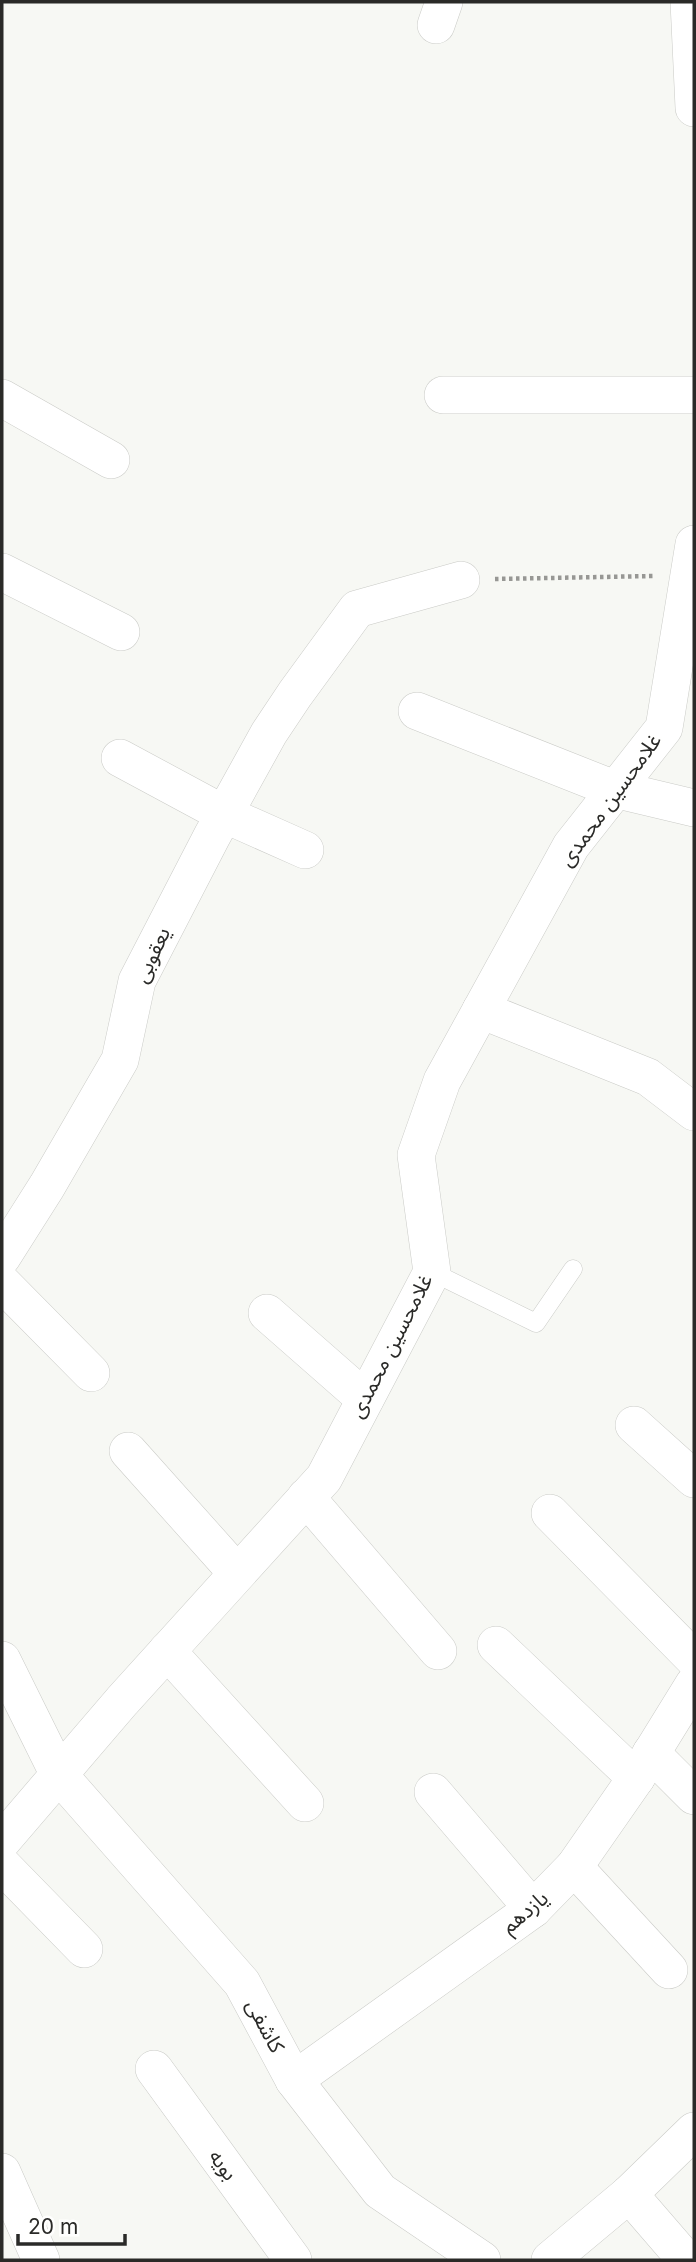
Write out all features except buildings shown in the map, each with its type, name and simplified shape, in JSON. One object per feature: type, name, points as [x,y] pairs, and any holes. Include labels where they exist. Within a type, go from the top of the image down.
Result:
[{"type":"street","points":[[689,2],[694,108]]},
{"type":"street","points":[[443,395],[694,395]]},
{"type":"street","points":[[2,398],[111,460]]},
{"type":"street","name":"غلامحسین محمدی","points":[[2,1841],[167,1651],[324,1478],[432,1272],[416,1155],[442,1081],[571,846],[664,728],[689,619],[692,560]]},
{"type":"street","points":[[2,572],[121,632]]},
{"type":"street","name":"یعقوبی","points":[[2,1257],[47,1186],[120,1060],[137,981],[224,814],[269,733],[295,694],[357,609],[461,580]]},
{"type":"street","points":[[417,711],[614,789],[694,808]]},
{"type":"street","points":[[120,758],[224,814],[305,850]]},
{"type":"street","points":[[481,1010],[649,1077],[694,1112]]},
{"type":"street","points":[[2,1283],[91,1373]]},
{"type":"street","points":[[267,1313],[365,1399]]},
{"type":"street","points":[[634,1425],[694,1479]]},
{"type":"street","points":[[128,1451],[237,1573]]},
{"type":"street","points":[[306,1497],[438,1651]]},
{"type":"street","points":[[551,1513],[694,1659]]},
{"type":"street","points":[[496,1645],[644,1765],[694,1796]]},
{"type":"street","points":[[167,1651],[305,1803]]},
{"type":"street","name":"کاشفی","points":[[2,1660],[59,1775],[242,1983],[294,2080],[380,2191],[482,2260]]},
{"type":"street","name":"یازدهم","points":[[294,2080],[533,1909],[574,1867],[644,1765],[694,1684]]},
{"type":"street","points":[[433,1792],[533,1909]]},
{"type":"street","points":[[2,1865],[85,1950]]},
{"type":"street","points":[[574,1867],[669,1970]]},
{"type":"street","name":"بویه","points":[[154,2070],[293,2260]]},
{"type":"street","points":[[550,2260],[629,2194],[694,2130]]},
{"type":"street","points":[[2,2172],[41,2260]]},
{"type":"street","points":[[629,2194],[686,2260]]},
{"type":"lane","points":[[432,1272],[537,1323],[573,1269]]},
{"type":"path","points":[[461,580],[692,560]]}]
